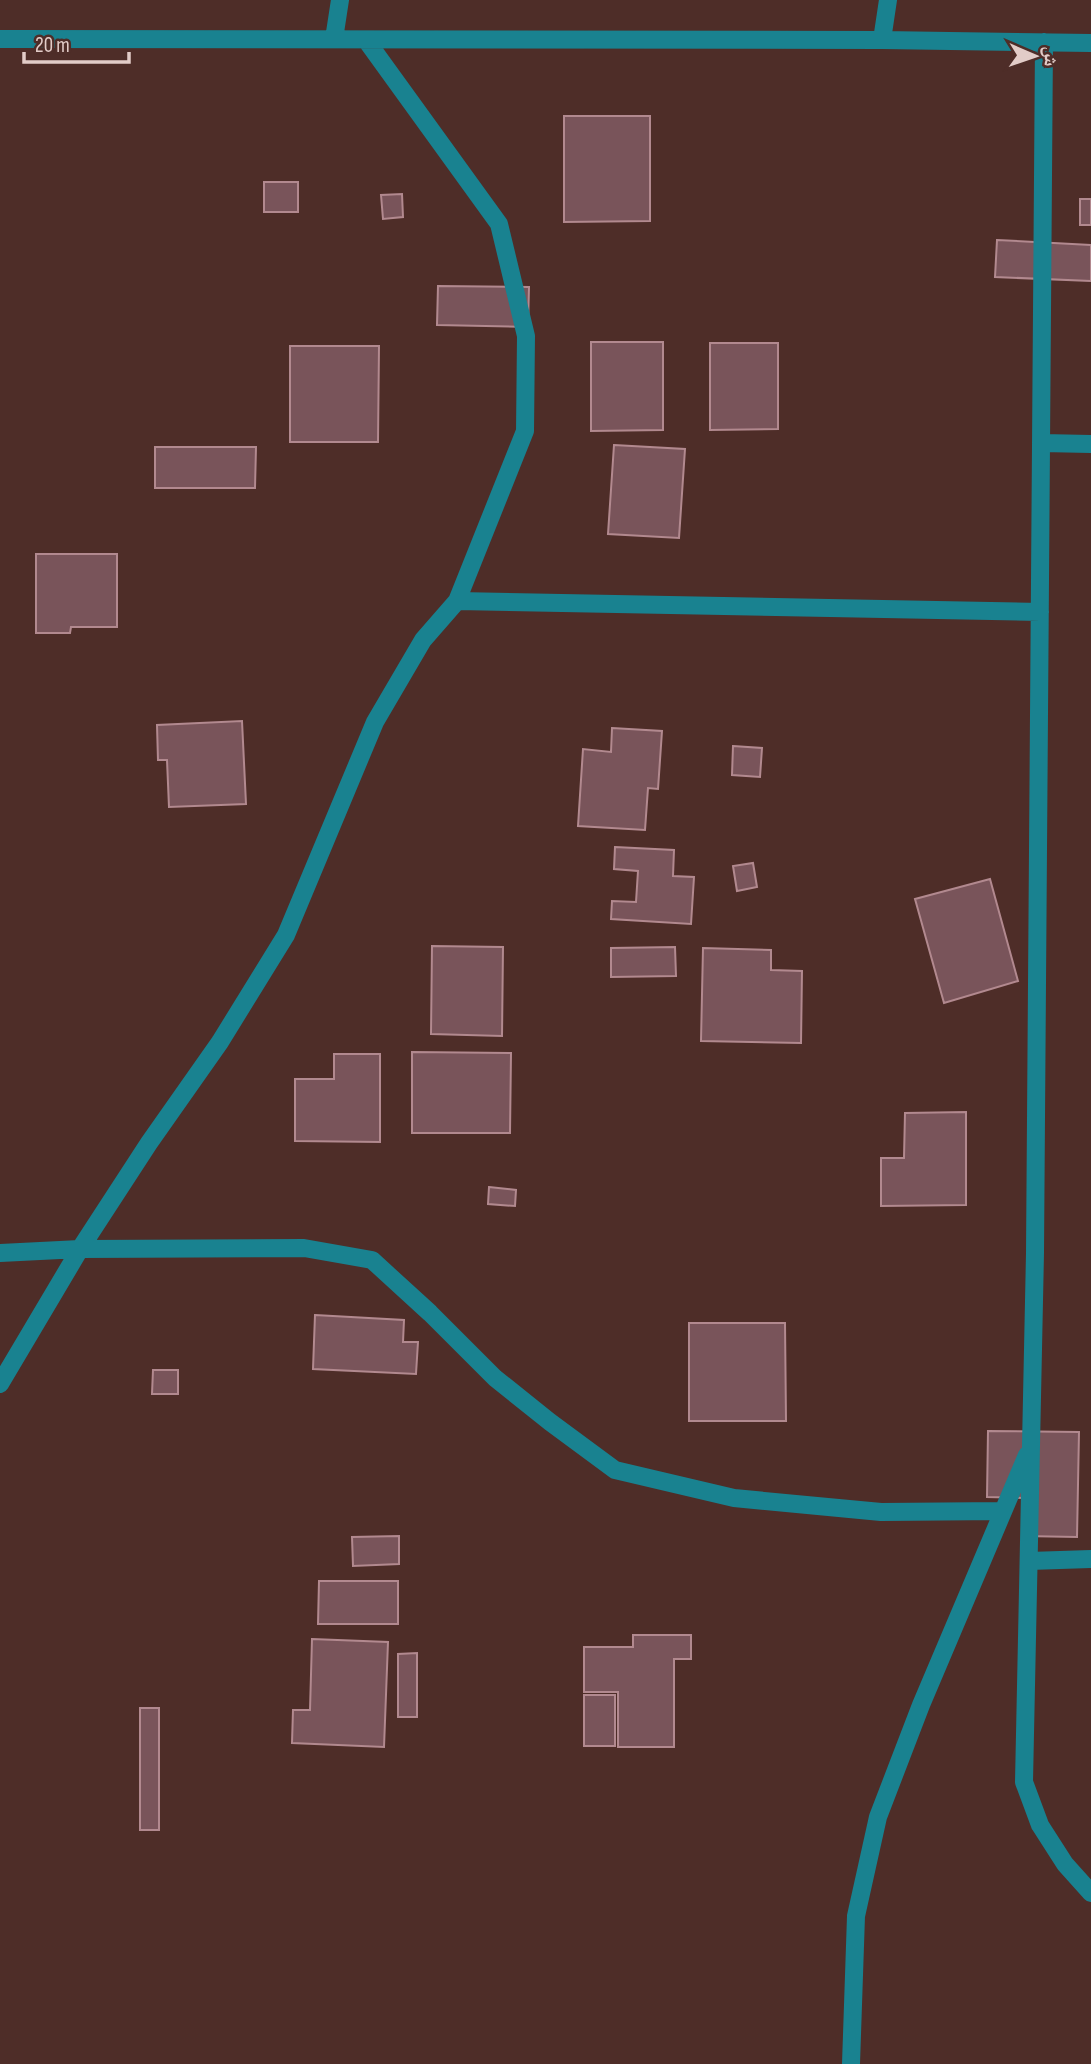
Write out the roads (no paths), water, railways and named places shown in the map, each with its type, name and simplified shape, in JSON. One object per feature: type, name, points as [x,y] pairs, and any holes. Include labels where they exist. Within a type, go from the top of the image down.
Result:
[{"type":"street","points":[[334,39],[340,0]]},
{"type":"street","points":[[882,40],[888,0]]},
{"type":"street","points":[[0,39],[882,40],[1091,43]]},
{"type":"street","points":[[0,1384],[80,1249],[149,1143],[220,1042],[286,935],[375,722],[423,640],[457,601],[525,431],[526,336],[499,224],[366,40]]},
{"type":"street","points":[[1044,42],[1035,1254],[1024,1782],[1040,1825],[1065,1864],[1091,1893]]},
{"type":"street","points":[[1042,443],[1091,444]]},
{"type":"street","points":[[457,601],[1040,612]]},
{"type":"street","points":[[0,1253],[80,1249],[303,1248],[372,1260],[495,1378],[615,1470],[734,1497],[881,1512],[1003,1511]]},
{"type":"street","points":[[851,2064],[856,1916],[878,1816],[921,1705],[1031,1445]]},
{"type":"street","points":[[1029,1561],[1091,1559]]}]
